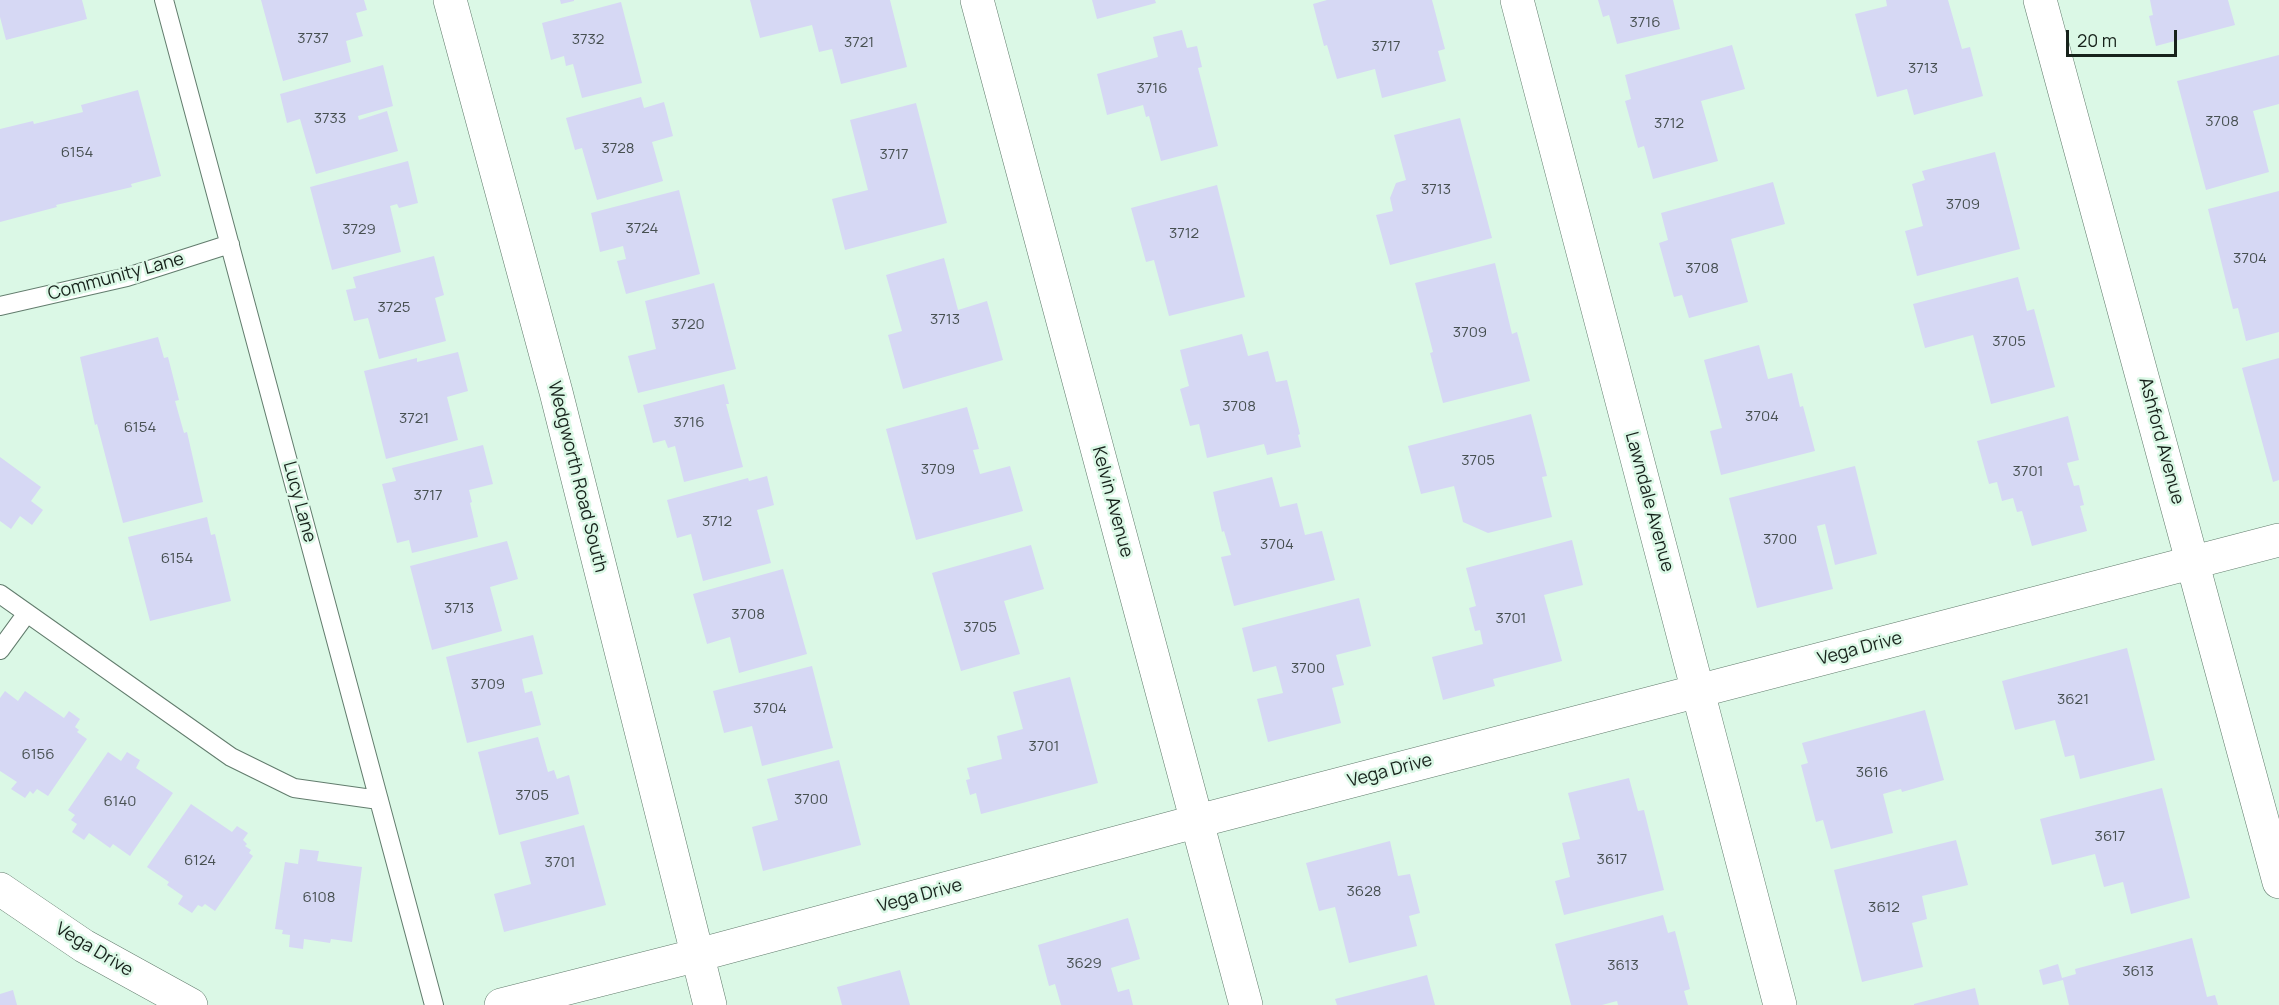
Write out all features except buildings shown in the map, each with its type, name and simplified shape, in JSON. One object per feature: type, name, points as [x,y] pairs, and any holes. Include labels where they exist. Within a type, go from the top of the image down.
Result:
[{"type":"street","name":"Wedgworth Road South","points":[[450,0],[559,404],[710,1005]]},
{"type":"street","name":"Kelvin Avenue","points":[[977,0],[1246,1005]]},
{"type":"street","name":"Lawndale Avenue","points":[[1517,0],[1780,1005]]},
{"type":"street","name":"Ashford Avenue","points":[[2040,0],[2279,882]]},
{"type":"street","name":"Vega Drive","points":[[501,1005],[2279,540]]},
{"type":"street","name":"Vega Drive","points":[[0,889],[84,946],[191,1005]]},
{"type":"lane","name":"Lucy Lane","points":[[164,0],[434,1005]]},
{"type":"lane","name":"Community Lane","points":[[0,306],[127,278],[230,244]]},
{"type":"lane","points":[[0,594],[231,757],[294,788],[379,800]]},
{"type":"lane","points":[[0,650],[27,613]]}]
